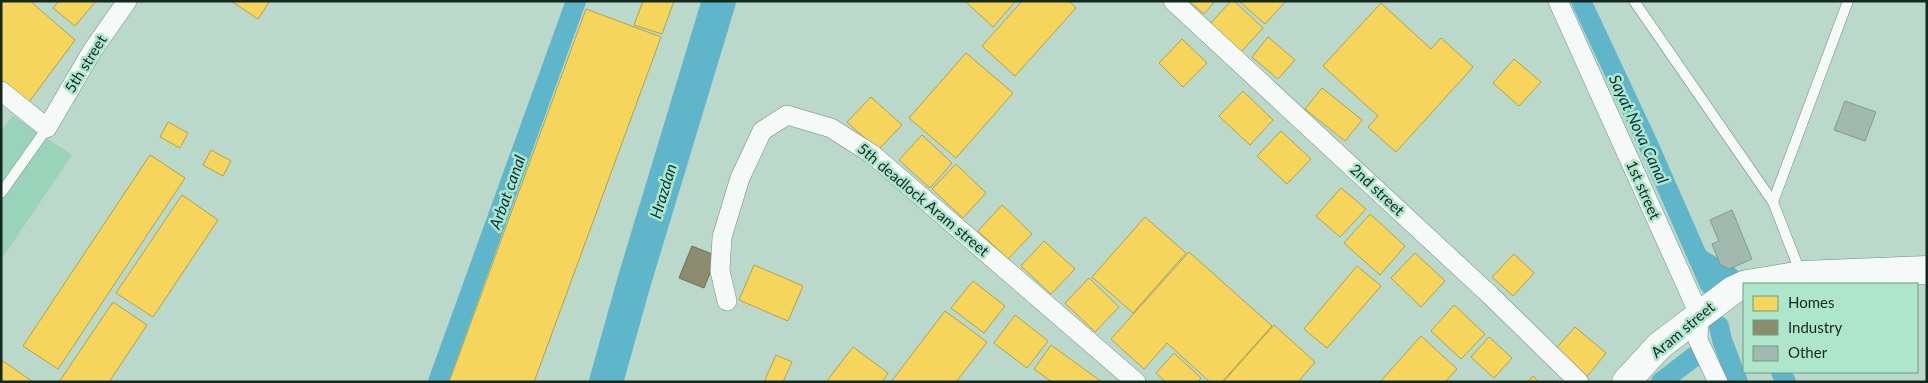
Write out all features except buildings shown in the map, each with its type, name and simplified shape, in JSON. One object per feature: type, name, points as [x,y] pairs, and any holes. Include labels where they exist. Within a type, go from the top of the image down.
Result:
[{"type":"main road","name":"Aram street","points":[[1756,283],[1802,275],[1914,270]]},
{"type":"main road","name":"Aram street","points":[[1626,382],[1660,346],[1732,290],[1743,286]]},
{"type":"street","name":"5th street","points":[[47,128],[92,51],[127,1]]},
{"type":"street","name":"2nd street","points":[[1173,1],[1490,295],[1579,382]]},
{"type":"street","name":"1st street","points":[[1558,1],[1699,314],[1698,340],[1718,382]]},
{"type":"street","points":[[1,91],[47,128]]},
{"type":"street","name":"5th deadlock Aram street","points":[[727,301],[720,271],[722,237],[740,178],[762,131],[787,115],[831,128],[872,154],[1136,382]]},
{"type":"lane","points":[[1634,1],[1773,202],[1802,275]]},
{"type":"lane","points":[[1773,202],[1848,1]]},
{"type":"lane","points":[[1,193],[47,128]]},
{"type":"green space","points":[[13,116],[72,155],[1,260],[1,130]]},
{"type":"waterway","name":"Arbat canal","points":[[438,382],[576,1]]},
{"type":"waterway","name":"Hrazdan","points":[[606,382],[634,282],[719,1]]},
{"type":"waterway","name":"Sayat Nova Canal","points":[[1581,1],[1648,144],[1710,285]]},
{"type":"waterway","name":"Sayat Nova Canal","points":[[1698,258],[1729,276]]},
{"type":"waterway","name":"Sayat Nova Canal","points":[[1719,326],[1722,340],[1738,382]]},
{"type":"waterway","points":[[1661,382],[1699,353]]},
{"type":"waterway","name":"Sayat Nova Canal","points":[[1782,373],[1786,382]]}]
